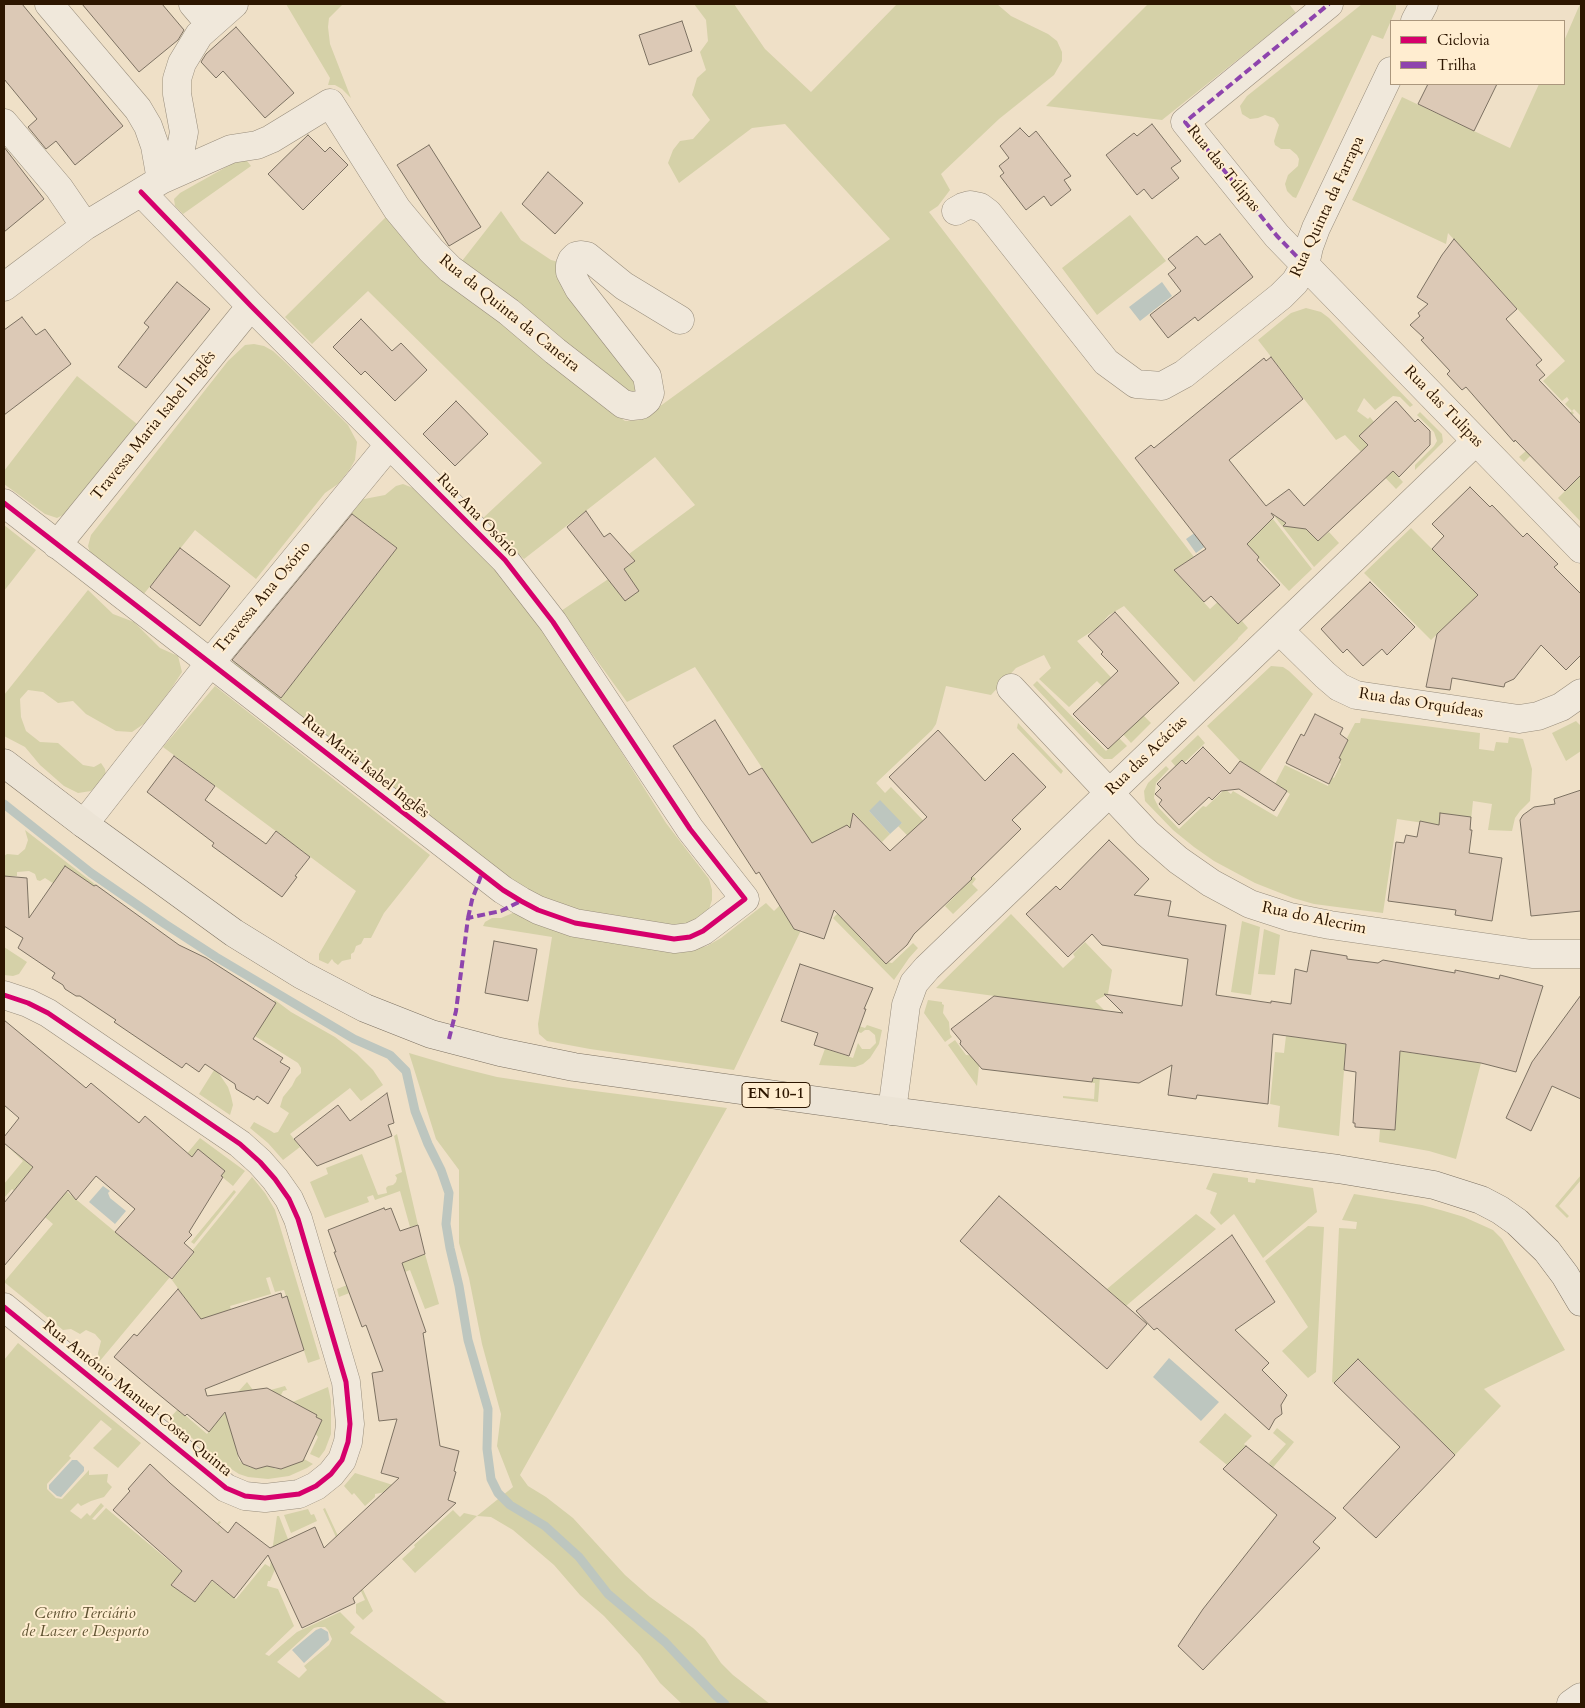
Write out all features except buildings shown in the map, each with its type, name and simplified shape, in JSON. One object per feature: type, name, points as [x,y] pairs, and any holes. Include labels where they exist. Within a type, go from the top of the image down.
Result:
[{"type":"main road","name":"EN 10-1","points":[[4,763],[84,824],[234,933],[302,975],[365,1008],[430,1034],[500,1052],[574,1067],[1366,1173],[1406,1179],[1458,1191],[1500,1210],[1533,1236],[1565,1275],[1581,1302]]},
{"type":"street","points":[[49,4],[138,110],[148,126],[155,146],[151,186]]},
{"type":"street","points":[[4,288],[85,226],[151,186],[176,161],[184,132],[177,94],[177,79],[182,63],[200,35],[202,14],[234,4]]},
{"type":"street","name":"Rua das Túlipas","points":[[1305,266],[1277,236],[1185,122],[1329,4]]},
{"type":"street","points":[[1416,20],[1424,4]]},
{"type":"street","name":"Rua Quinta da Farrapa","points":[[956,211],[970,205],[980,207],[988,213],[1106,362],[1136,384],[1162,386],[1184,374],[1281,296],[1295,282],[1305,266],[1316,228],[1390,73]]},
{"type":"street","name":"Rua da Quinta da Caneira","points":[[151,186],[231,149],[271,139],[330,103],[397,209],[450,270],[509,312],[554,351],[623,404],[632,406],[647,400],[650,393],[647,376],[578,289],[570,272],[572,260],[576,256],[587,256],[624,286],[680,320]]},
{"type":"street","points":[[4,123],[59,188],[85,226]]},
{"type":"street","name":"Rua Ana Osório","points":[[151,186],[251,306],[499,553],[553,622],[690,829],[744,899]]},
{"type":"street","name":"Rua das Tulipas","points":[[1305,266],[1581,549]]},
{"type":"street","name":"Travessa Maria Isabel Inglês","points":[[57,545],[251,306]]},
{"type":"street","name":"Rua das Acácias","points":[[892,1111],[906,1005],[914,983],[1476,441]]},
{"type":"street","name":"Travessa Ana Osório","points":[[84,824],[210,663],[390,445]]},
{"type":"street","name":"Rua Maria Isabel Inglês","points":[[4,503],[521,902],[575,923],[674,939],[690,937],[704,931],[744,899]]},
{"type":"street","name":"Rua das Orquídeas","points":[[1279,630],[1339,687],[1356,695],[1518,719],[1538,716],[1562,707],[1581,693]]},
{"type":"street","name":"Rua do Alecrim","points":[[1010,688],[1147,833],[1178,860],[1211,883],[1250,904],[1290,917],[1330,925],[1532,954],[1581,954]]},
{"type":"street","points":[[1532,954],[1564,960],[1581,966]]},
{"type":"street","name":"Rua António Manuel Costa Quinta","points":[[4,995],[28,1003],[48,1013],[240,1144],[275,1179],[289,1199],[298,1219],[346,1382],[350,1424],[348,1442],[342,1460],[331,1474],[316,1486],[299,1494],[265,1498],[245,1496],[226,1488],[4,1307]]},
{"type":"street","points":[[1571,1704],[1581,1697]]},
{"type":"green space","points":[[286,4],[343,4],[329,18],[328,27],[330,44],[351,98],[335,85],[328,85],[330,78]]},
{"type":"green space","points":[[694,4],[734,4],[765,49],[811,92],[897,4],[997,4],[1011,16],[1048,34],[1057,41],[1062,52],[1062,61],[1054,75],[999,119],[941,174],[950,190],[938,206],[929,212],[1194,557],[1174,570],[1210,609],[1221,599],[1220,606],[1238,624],[1242,621],[1248,628],[1194,682],[1124,606],[1109,615],[1097,628],[1077,641],[1135,703],[1133,705],[1151,723],[1131,743],[1123,734],[1136,721],[1097,681],[1069,707],[1039,679],[1051,668],[1044,655],[1016,668],[991,695],[946,686],[936,724],[932,730],[876,783],[885,793],[891,787],[970,869],[968,872],[976,879],[972,884],[978,890],[953,914],[945,906],[961,890],[898,826],[902,823],[869,811],[890,834],[882,842],[853,813],[850,828],[734,1070],[547,1041],[539,1034],[538,1024],[552,937],[483,926],[485,922],[492,918],[501,918],[515,912],[693,949],[707,946],[721,938],[766,903],[774,911],[813,873],[812,843],[695,667],[627,702],[561,611],[635,561],[629,554],[695,505],[655,457],[524,559],[482,519],[542,463],[368,291],[312,344],[285,317],[391,212],[525,341],[625,421],[641,420],[890,239],[785,124],[752,128],[679,183],[668,163],[673,150],[680,141],[693,139],[710,120],[692,95],[697,78],[706,70],[700,52],[708,41],[706,20]]},
{"type":"green space","points":[[1148,4],[1289,4],[1296,13],[1162,120],[1046,106]]},
{"type":"green space","points":[[1362,4],[1396,4],[1396,9],[1383,39],[1372,35],[1296,198],[1287,191],[1285,184],[1288,175],[1298,166],[1299,159],[1290,149],[1281,149],[1275,145],[1274,141],[1279,125],[1274,118],[1265,115],[1250,119],[1242,114],[1240,106],[1247,96]]},
{"type":"green space","points":[[1581,4],[1581,416],[1574,409],[1572,411],[1565,404],[1569,400],[1567,397],[1562,401],[1543,381],[1565,361],[1448,233],[1446,244],[1352,200],[1402,97],[1510,148],[1539,85],[1565,85],[1565,39]]},
{"type":"green space","points":[[244,157],[251,166],[183,214],[175,206],[174,199],[180,193]]},
{"type":"green space","points":[[501,211],[521,240],[551,260],[563,263],[634,364],[637,392],[628,394],[467,273],[462,261]]},
{"type":"green space","points":[[1130,215],[1166,261],[1097,315],[1062,268]]},
{"type":"green space","points":[[1306,308],[1321,312],[1329,318],[1413,405],[1410,407],[1400,397],[1393,396],[1375,410],[1364,398],[1357,411],[1368,419],[1370,417],[1374,422],[1360,436],[1403,482],[1396,489],[1345,435],[1336,440],[1258,340],[1291,313]]},
{"type":"green space","points":[[245,345],[264,346],[273,351],[348,425],[357,442],[355,460],[338,484],[325,493],[256,579],[195,530],[143,595],[91,556],[88,546],[91,535],[228,361]]},
{"type":"green space","points":[[77,376],[137,424],[69,512],[57,518],[45,514],[4,484],[4,471]]},
{"type":"green space","points":[[1572,411],[1574,413],[1524,462],[1519,457]]},
{"type":"green space","points":[[1420,412],[1442,434],[1443,442],[1415,470],[1415,465],[1437,441],[1434,432],[1417,415]]},
{"type":"green space","points":[[1581,473],[1581,522],[1558,498]]},
{"type":"green space","points":[[403,484],[413,488],[479,549],[537,618],[666,823],[709,879],[712,900],[709,909],[703,917],[680,927],[569,912],[525,895],[246,676],[232,660],[281,698],[397,548],[347,510],[359,500],[385,495],[396,486]]},
{"type":"green space","points":[[1258,511],[1268,522],[1273,519],[1312,569],[1289,591],[1258,558],[1243,554]]},
{"type":"green space","points":[[1278,514],[1293,527],[1298,528],[1303,525],[1318,541],[1329,532],[1339,543],[1314,567],[1275,517]]},
{"type":"green space","points":[[4,525],[36,550],[4,591]]},
{"type":"green space","points":[[1411,528],[1478,595],[1431,640],[1364,573]]},
{"type":"green space","points":[[88,590],[113,614],[134,622],[160,648],[178,656],[182,672],[145,723],[132,732],[116,731],[86,714],[73,701],[58,703],[43,692],[28,690],[20,699],[21,717],[26,731],[40,742],[58,743],[83,765],[94,767],[101,763],[105,769],[106,776],[91,791],[78,793],[64,786],[40,765],[25,747],[4,736],[4,695]]},
{"type":"green space","points":[[1271,666],[1283,667],[1289,671],[1313,694],[1259,773],[1240,761],[1207,726]]},
{"type":"green space","points":[[1037,681],[1106,751],[1119,738],[1127,746],[1112,759],[1104,759],[1033,685]]},
{"type":"green space","points":[[215,686],[430,855],[384,913],[371,938],[364,938],[361,944],[356,946],[351,954],[351,959],[342,961],[338,965],[332,959],[328,964],[319,960],[319,954],[356,891],[163,747]]},
{"type":"green space","points":[[1361,718],[1480,733],[1479,749],[1494,751],[1496,742],[1508,743],[1509,737],[1523,739],[1532,769],[1530,801],[1515,818],[1512,831],[1488,830],[1492,804],[1473,801],[1470,830],[1397,819],[1383,913],[1314,904],[1255,883],[1214,861],[1194,847],[1173,830],[1145,801],[1144,791],[1148,783],[1166,766],[1169,769],[1156,783],[1154,798],[1159,808],[1179,829],[1203,806],[1206,807],[1225,789],[1231,794],[1233,791],[1277,817],[1290,794],[1275,784],[1285,765],[1328,786],[1341,764],[1341,759],[1339,758],[1348,740],[1347,738],[1355,723],[1360,723]]},
{"type":"green space","points":[[1576,721],[1581,726],[1581,751],[1566,761],[1552,733]]},
{"type":"green space","points":[[1018,723],[1063,771],[1061,774],[1017,728]]},
{"type":"green space","points":[[1198,735],[1205,743],[1184,763],[1176,767],[1171,761]]},
{"type":"green space","points":[[25,830],[96,885],[84,903],[45,878],[40,881],[37,880],[35,874],[29,871],[17,872],[17,876],[4,876],[4,856],[7,854],[18,855],[25,849],[28,840]]},
{"type":"green space","points":[[839,912],[869,948],[876,950],[887,962],[892,963],[913,943],[918,948],[894,980],[833,918]]},
{"type":"green space","points":[[1011,914],[1063,968],[1075,957],[1073,954],[1085,942],[1112,970],[1108,994],[1095,1001],[1105,1011],[1098,1102],[1063,1098],[1063,1096],[1094,1099],[1095,1083],[1092,1083],[1095,1064],[1075,1007],[936,988]]},
{"type":"green space","points":[[1242,921],[1260,927],[1251,995],[1231,992]]},
{"type":"green space","points":[[1264,929],[1280,935],[1275,975],[1258,974]]},
{"type":"green space","points":[[4,947],[27,962],[19,974],[13,976],[4,975]]},
{"type":"green space","points":[[275,1000],[291,1012],[335,1037],[357,1054],[373,1070],[383,1085],[361,1101],[350,1088],[290,1134],[300,1147],[283,1160],[268,1143],[250,1128],[254,1122],[274,1133],[278,1132],[289,1113],[280,1107],[283,1097],[301,1073],[301,1068],[298,1063],[242,1028]]},
{"type":"green space","points":[[928,1000],[942,1002],[944,1005],[943,1013],[949,1022],[952,1037],[945,1042],[924,1013]]},
{"type":"green space","points":[[867,1025],[882,1030],[879,1044],[870,1058],[863,1064],[855,1067],[819,1065],[826,1046],[829,1050],[853,1058],[858,1043],[862,1049],[870,1049],[876,1043],[875,1035],[869,1030],[861,1033],[858,1032],[859,1026],[865,1028]]},
{"type":"green space","points":[[1286,1036],[1346,1044],[1339,1136],[1278,1127],[1280,1106],[1270,1104],[1275,1052],[1284,1053]]},
{"type":"green space","points":[[955,1040],[966,1055],[980,1056],[977,1086],[948,1045]]},
{"type":"green space","points":[[1376,1048],[1481,1063],[1456,1159],[1429,1151],[1379,1142],[1380,1129],[1395,1130],[1399,1073]]},
{"type":"green space","points":[[226,1051],[218,1072],[228,1087],[231,1096],[233,1105],[230,1115],[199,1094]]},
{"type":"green space","points":[[409,1053],[497,1077],[727,1108],[520,1475],[528,1486],[573,1518],[625,1575],[650,1597],[693,1628],[705,1639],[721,1663],[733,1675],[770,1704],[682,1704],[660,1683],[640,1655],[604,1616],[580,1595],[554,1565],[513,1530],[491,1517],[477,1516],[513,1487],[497,1446],[501,1414],[482,1344],[469,1278],[459,1243],[459,1170],[436,1139]]},
{"type":"green space","points":[[397,1134],[418,1225],[410,1227],[400,1191],[375,1200],[373,1195],[367,1197],[369,1202],[325,1218],[310,1182],[328,1174],[326,1168],[362,1154],[378,1195],[387,1193],[386,1188],[396,1182],[397,1178],[395,1175],[402,1172],[394,1136]]},
{"type":"green space","points":[[200,1138],[245,1171],[233,1186],[221,1176],[198,1150],[192,1157],[133,1246],[170,1277],[99,1362],[98,1353],[101,1341],[95,1334],[86,1330],[80,1334],[71,1329],[63,1330],[4,1282],[53,1224],[12,1189],[4,1198],[4,1184],[23,1161],[4,1143],[64,1193],[66,1191],[119,1235]]},
{"type":"green space","points":[[1213,1173],[1248,1178],[1248,1182],[1255,1183],[1256,1179],[1313,1188],[1317,1212],[1263,1258],[1234,1214],[1221,1225],[1210,1213],[1217,1193],[1206,1189]]},
{"type":"green space","points":[[1581,1175],[1581,1180],[1559,1206],[1569,1216],[1567,1218],[1555,1206]]},
{"type":"green space","points":[[252,1177],[265,1193],[275,1210],[320,1359],[308,1363],[284,1290],[275,1292],[270,1277],[266,1278],[271,1294],[230,1306],[231,1309],[228,1310],[234,1329],[200,1319],[172,1280],[194,1253],[192,1251]]},
{"type":"green space","points":[[234,1190],[236,1192],[194,1244],[191,1242]]},
{"type":"green space","points":[[1354,1194],[1422,1205],[1464,1217],[1493,1230],[1502,1239],[1565,1350],[1484,1389],[1501,1406],[1455,1455],[1423,1423],[1400,1448],[1391,1438],[1414,1413],[1358,1359],[1334,1383],[1332,1382],[1339,1228],[1356,1229],[1357,1222],[1342,1220]]},
{"type":"green space","points":[[1196,1214],[1216,1229],[1126,1306],[1107,1289]]},
{"type":"green space","points":[[1308,1226],[1324,1227],[1316,1372],[1308,1378],[1282,1351],[1308,1327],[1265,1261]]},
{"type":"green space","points":[[425,1254],[439,1304],[425,1309],[410,1270],[339,1297],[337,1289]]},
{"type":"green space","name":"Centro Terciário de Lazer e Desporto","points":[[18,1343],[141,1443],[118,1468],[93,1448],[112,1429],[101,1420],[69,1456],[71,1458],[47,1484],[47,1489],[56,1498],[62,1499],[89,1470],[89,1475],[108,1474],[107,1482],[112,1487],[104,1497],[81,1506],[78,1503],[70,1511],[81,1519],[87,1513],[90,1516],[101,1503],[104,1506],[92,1519],[95,1520],[106,1508],[180,1570],[219,1521],[221,1522],[171,1585],[195,1602],[212,1581],[236,1599],[265,1564],[270,1567],[277,1516],[279,1516],[288,1539],[267,1586],[278,1589],[294,1626],[265,1654],[269,1656],[297,1632],[340,1612],[355,1627],[350,1633],[448,1704],[4,1704],[4,1360]],"holes":[[[325,1627],[332,1639],[329,1645],[304,1666],[307,1670],[299,1678],[277,1662],[314,1628]]]},
{"type":"green space","points":[[247,1382],[256,1394],[285,1386],[287,1390],[283,1391],[278,1401],[237,1445],[236,1450],[239,1460],[243,1464],[256,1469],[267,1465],[281,1469],[289,1466],[296,1458],[302,1462],[304,1459],[313,1464],[289,1476],[268,1479],[248,1477],[239,1474],[222,1463],[169,1419],[178,1409],[207,1434],[239,1396],[237,1393]]},
{"type":"green space","points":[[328,1387],[331,1401],[331,1434],[325,1450],[319,1458],[310,1454],[318,1437],[315,1433],[322,1420],[288,1404]]},
{"type":"green space","points":[[1225,1413],[1252,1436],[1244,1444],[1246,1446],[1227,1465],[1199,1442]]},
{"type":"green space","points":[[1277,1428],[1294,1442],[1262,1481],[1259,1479],[1270,1465],[1269,1463],[1286,1444],[1273,1433]]},
{"type":"green space","points":[[355,1473],[396,1486],[396,1490],[375,1494],[375,1497],[365,1506],[354,1493],[352,1495],[344,1486]]},
{"type":"green space","points":[[325,1508],[373,1611],[363,1620],[356,1613],[356,1604],[365,1600],[323,1509]]},
{"type":"green space","points":[[308,1509],[311,1515],[314,1514],[317,1521],[291,1533],[284,1515]]},
{"type":"green space","points":[[453,1510],[460,1517],[464,1513],[477,1516],[415,1573],[402,1559],[415,1547],[414,1545]]},
{"type":"shaded area","points":[[1162,282],[1172,296],[1140,321],[1129,307]]},
{"type":"shaded area","points":[[1206,525],[1221,535],[1196,553],[1186,539]]},
{"type":"shaded area","points":[[880,800],[902,823],[890,834],[869,811]]},
{"type":"shaded area","points":[[103,1186],[110,1191],[108,1193],[110,1198],[126,1211],[115,1224],[89,1202]]},
{"type":"shaded area","points":[[1169,1358],[1219,1402],[1201,1421],[1153,1377]]},
{"type":"shaded area","points":[[72,1460],[77,1460],[84,1467],[84,1471],[61,1497],[57,1496],[49,1489],[49,1485]]},
{"type":"shaded area","points":[[321,1628],[328,1632],[329,1640],[304,1663],[292,1650]]},
{"type":"waterway","points":[[4,804],[91,873],[165,924],[216,957],[354,1039],[390,1055],[406,1071],[415,1111],[449,1193],[446,1224],[468,1340],[488,1409],[487,1449],[491,1479],[498,1493],[510,1505],[545,1526],[579,1557],[608,1594],[665,1642],[725,1704]]},
{"type":"marked path","points":[[1305,265],[1277,236],[1185,122],[1329,4]]},
{"type":"marked path","points":[[468,918],[472,900],[482,873]]},
{"type":"marked path","points":[[449,1039],[456,1011],[468,918],[501,911],[521,901]]},
{"type":"cycle path","points":[[4,503],[503,890],[521,901],[538,910],[575,923],[674,939],[690,937],[703,931],[745,899],[690,829],[553,622],[505,560],[251,306],[141,192]]},
{"type":"cycle path","points":[[4,995],[28,1003],[48,1013],[240,1144],[275,1179],[289,1199],[298,1219],[346,1382],[350,1424],[348,1442],[342,1460],[331,1474],[316,1486],[299,1494],[265,1498],[245,1496],[226,1488],[4,1307]]}]
